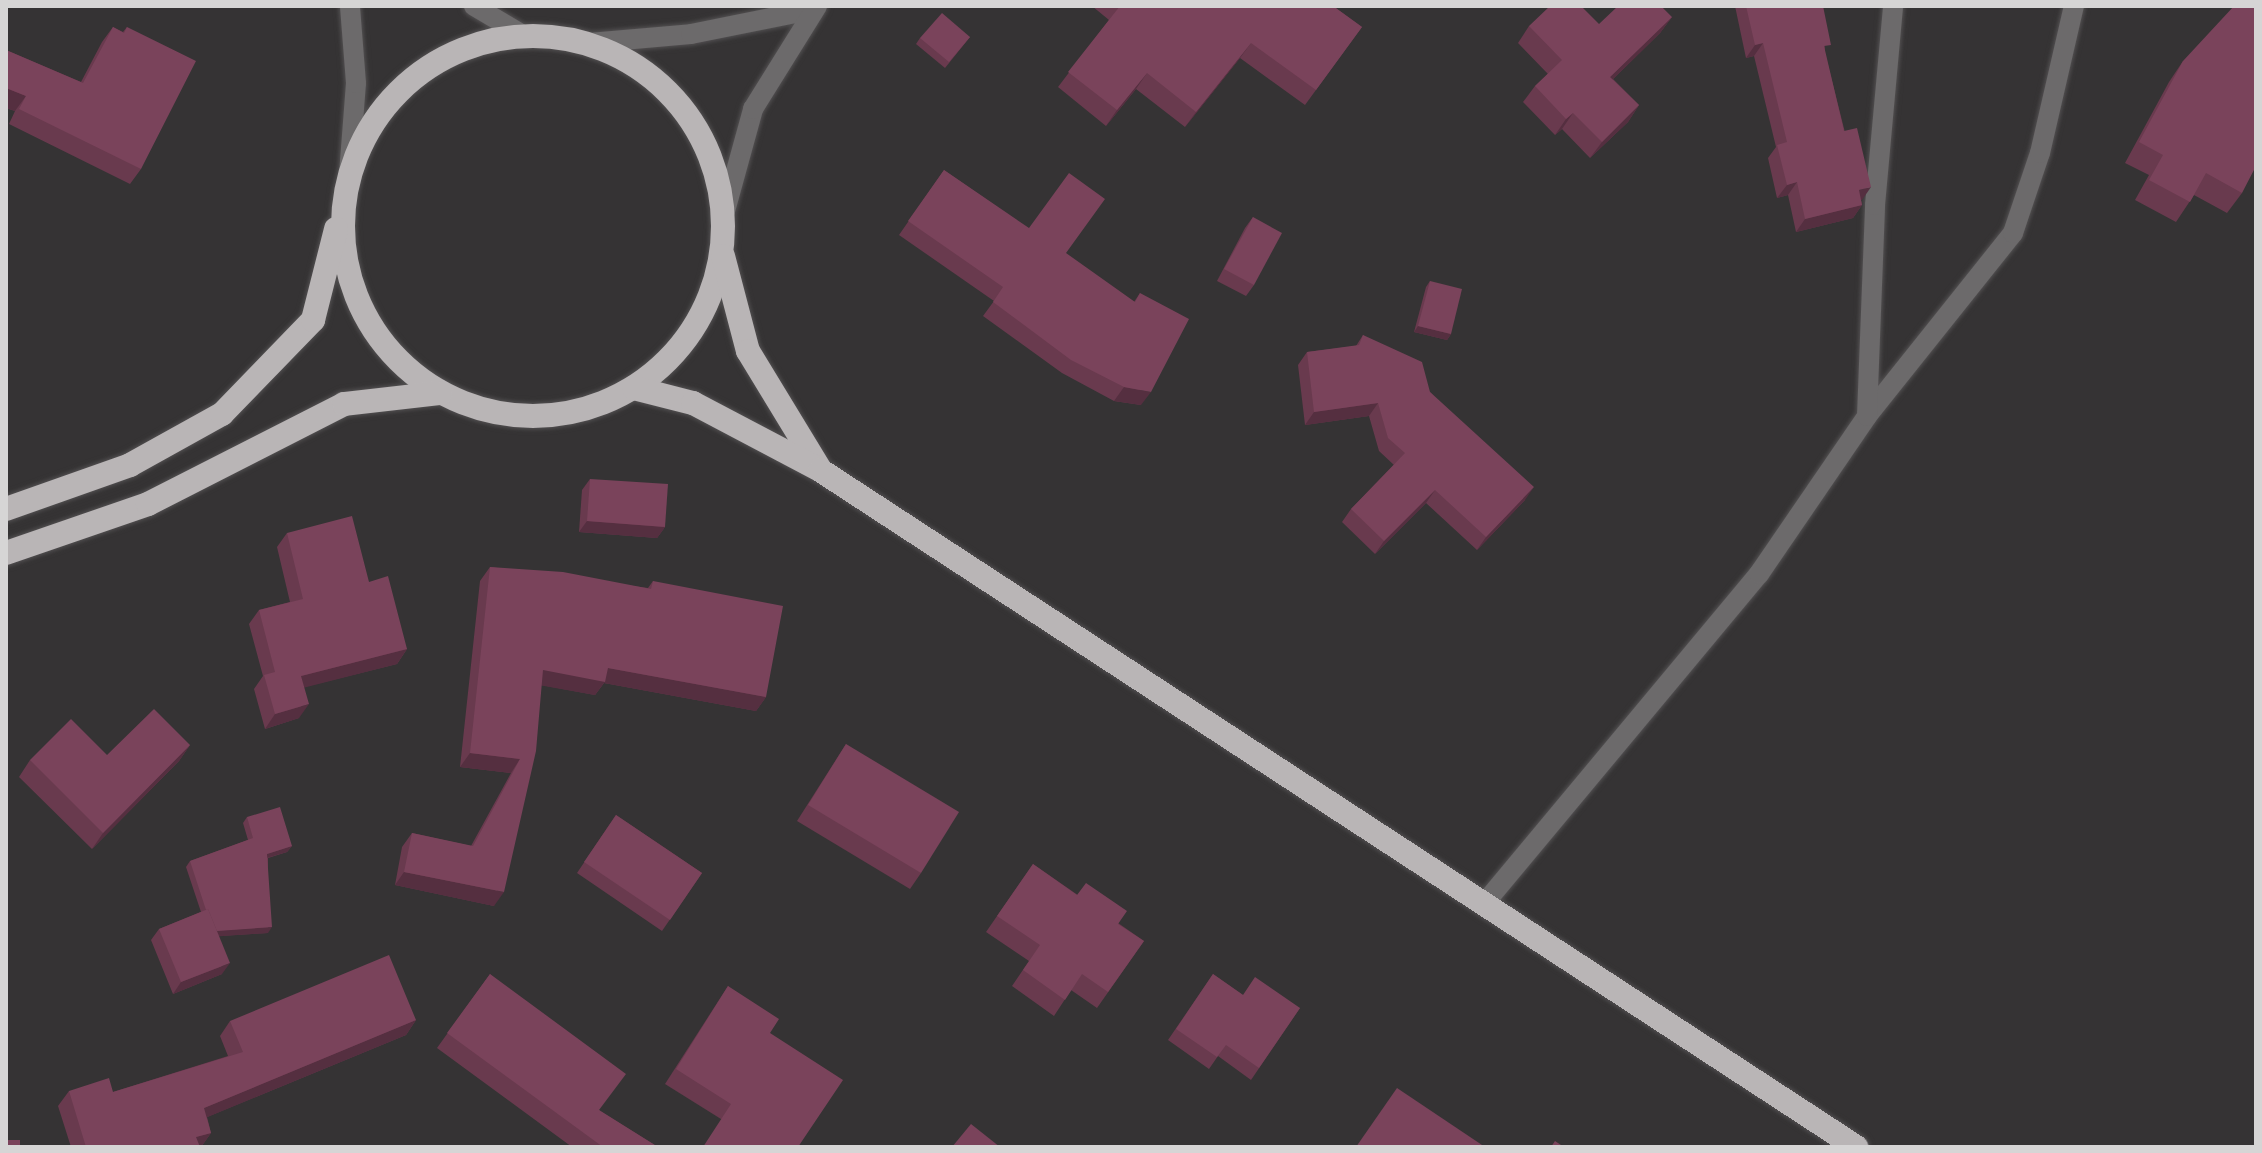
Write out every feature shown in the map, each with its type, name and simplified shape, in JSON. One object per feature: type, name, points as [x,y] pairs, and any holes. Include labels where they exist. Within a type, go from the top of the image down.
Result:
[{"type":"highway","points":[[6,509],[130,465],[222,414],[313,320],[349,174],[373,121],[414,77],[465,48],[523,35],[589,43],[641,68],[683,106],[712,156],[725,211],[723,255],[707,307],[676,353],[634,388],[588,409],[537,416],[487,411],[440,393],[396,360],[364,315],[345,263],[342,208]]},
{"type":"highway","points":[[723,255],[748,351],[820,470]]},
{"type":"highway","points":[[634,388],[693,403],[820,470],[1856,1147]]},
{"type":"highway","points":[[6,553],[148,504],[344,404],[440,393]]},
{"type":"street","points":[[349,174],[356,83],[350,6]]},
{"type":"street","points":[[474,6],[523,35]]},
{"type":"street","points":[[1867,416],[1875,205],[1893,6]]},
{"type":"street","points":[[1484,904],[1759,574],[1867,416],[2013,233],[2040,153],[2074,6]]},
{"type":"street","points":[[589,43],[691,34],[816,7]]},
{"type":"street","points":[[725,211],[753,109],[816,7]]},
{"type":"building","points":[[1120,6],[1333,6],[1362,27],[1316,90],[1251,43],[1196,112],[1147,73],[1117,110],[1068,72]]},
{"type":"building","points":[[1550,6],[1581,6],[1599,24],[1618,6],[1661,6],[1672,17],[1610,77],[1639,105],[1602,142],[1573,113],[1566,119],[1535,86],[1562,60],[1529,26]]},
{"type":"building","points":[[1746,6],[1823,6],[1831,45],[1824,46],[1844,131],[1857,128],[1871,187],[1859,190],[1862,205],[1805,219],[1797,182],[1787,185],[1777,145],[1787,142],[1763,43],[1755,45]]},
{"type":"building","points":[[2234,6],[2256,6],[2256,166],[2242,193],[2206,173],[2190,202],[2149,180],[2163,155],[2139,142],[2183,61]]},
{"type":"building","points":[[942,13],[970,37],[949,62],[920,38]]},
{"type":"building","points":[[113,27],[124,33],[127,27],[196,61],[141,169],[19,109],[26,96],[6,88],[6,50],[83,83]]},
{"type":"building","points":[[944,170],[1029,228],[1069,173],[1105,199],[1066,253],[1135,302],[1140,293],[1189,319],[1151,392],[1124,387],[1071,360],[993,302],[1003,287],[908,221]]},
{"type":"building","points":[[1253,217],[1282,233],[1254,285],[1224,269]]},
{"type":"building","points":[[1430,281],[1462,289],[1451,334],[1418,326]]},
{"type":"building","points":[[1363,335],[1422,362],[1430,392],[1534,487],[1486,537],[1435,490],[1384,541],[1351,509],[1405,453],[1388,438],[1378,403],[1314,412],[1307,352],[1359,345]]},
{"type":"building","points":[[590,479],[668,484],[665,527],[587,521]]},
{"type":"building","points":[[352,516],[369,582],[388,576],[407,649],[301,676],[309,704],[275,714],[264,675],[275,672],[259,610],[303,599],[287,533]]},
{"type":"building","points":[[490,567],[563,572],[651,589],[653,581],[783,606],[766,697],[608,668],[605,682],[543,670],[536,751],[504,892],[404,872],[412,833],[473,846],[520,759],[470,753]]},
{"type":"building","points":[[154,709],[190,745],[103,833],[30,760],[71,719],[107,755]]},
{"type":"building","points":[[846,744],[959,812],[921,873],[808,805]]},
{"type":"building","points":[[280,807],[292,846],[267,854],[272,927],[217,931],[206,910],[190,861],[253,838],[247,817]]},
{"type":"building","points":[[616,815],[702,873],[670,920],[584,862]]},
{"type":"building","points":[[1033,864],[1077,895],[1086,883],[1127,911],[1118,924],[1144,941],[1108,992],[1082,974],[1065,1000],[1023,970],[1040,945],[997,916]]},
{"type":"building","points":[[208,909],[230,963],[181,982],[159,929]]},
{"type":"building","points":[[389,955],[416,1020],[204,1108],[211,1133],[196,1137],[200,1147],[86,1147],[69,1091],[109,1078],[113,1092],[243,1052],[230,1021]]},
{"type":"building","points":[[490,974],[626,1074],[599,1110],[658,1147],[603,1147],[447,1033]]},
{"type":"building","points":[[1213,974],[1243,995],[1255,977],[1300,1008],[1259,1068],[1226,1045],[1217,1057],[1176,1029]]},
{"type":"building","points":[[728,986],[779,1019],[770,1033],[843,1080],[798,1147],[703,1147],[731,1104],[676,1069]]},
{"type":"building","points":[[1397,1088],[1485,1147],[1356,1147]]},
{"type":"building","points":[[971,1124],[1000,1147],[952,1147]]},
{"type":"building","points":[[6,1140],[20,1140],[20,1147],[6,1147]]}]
